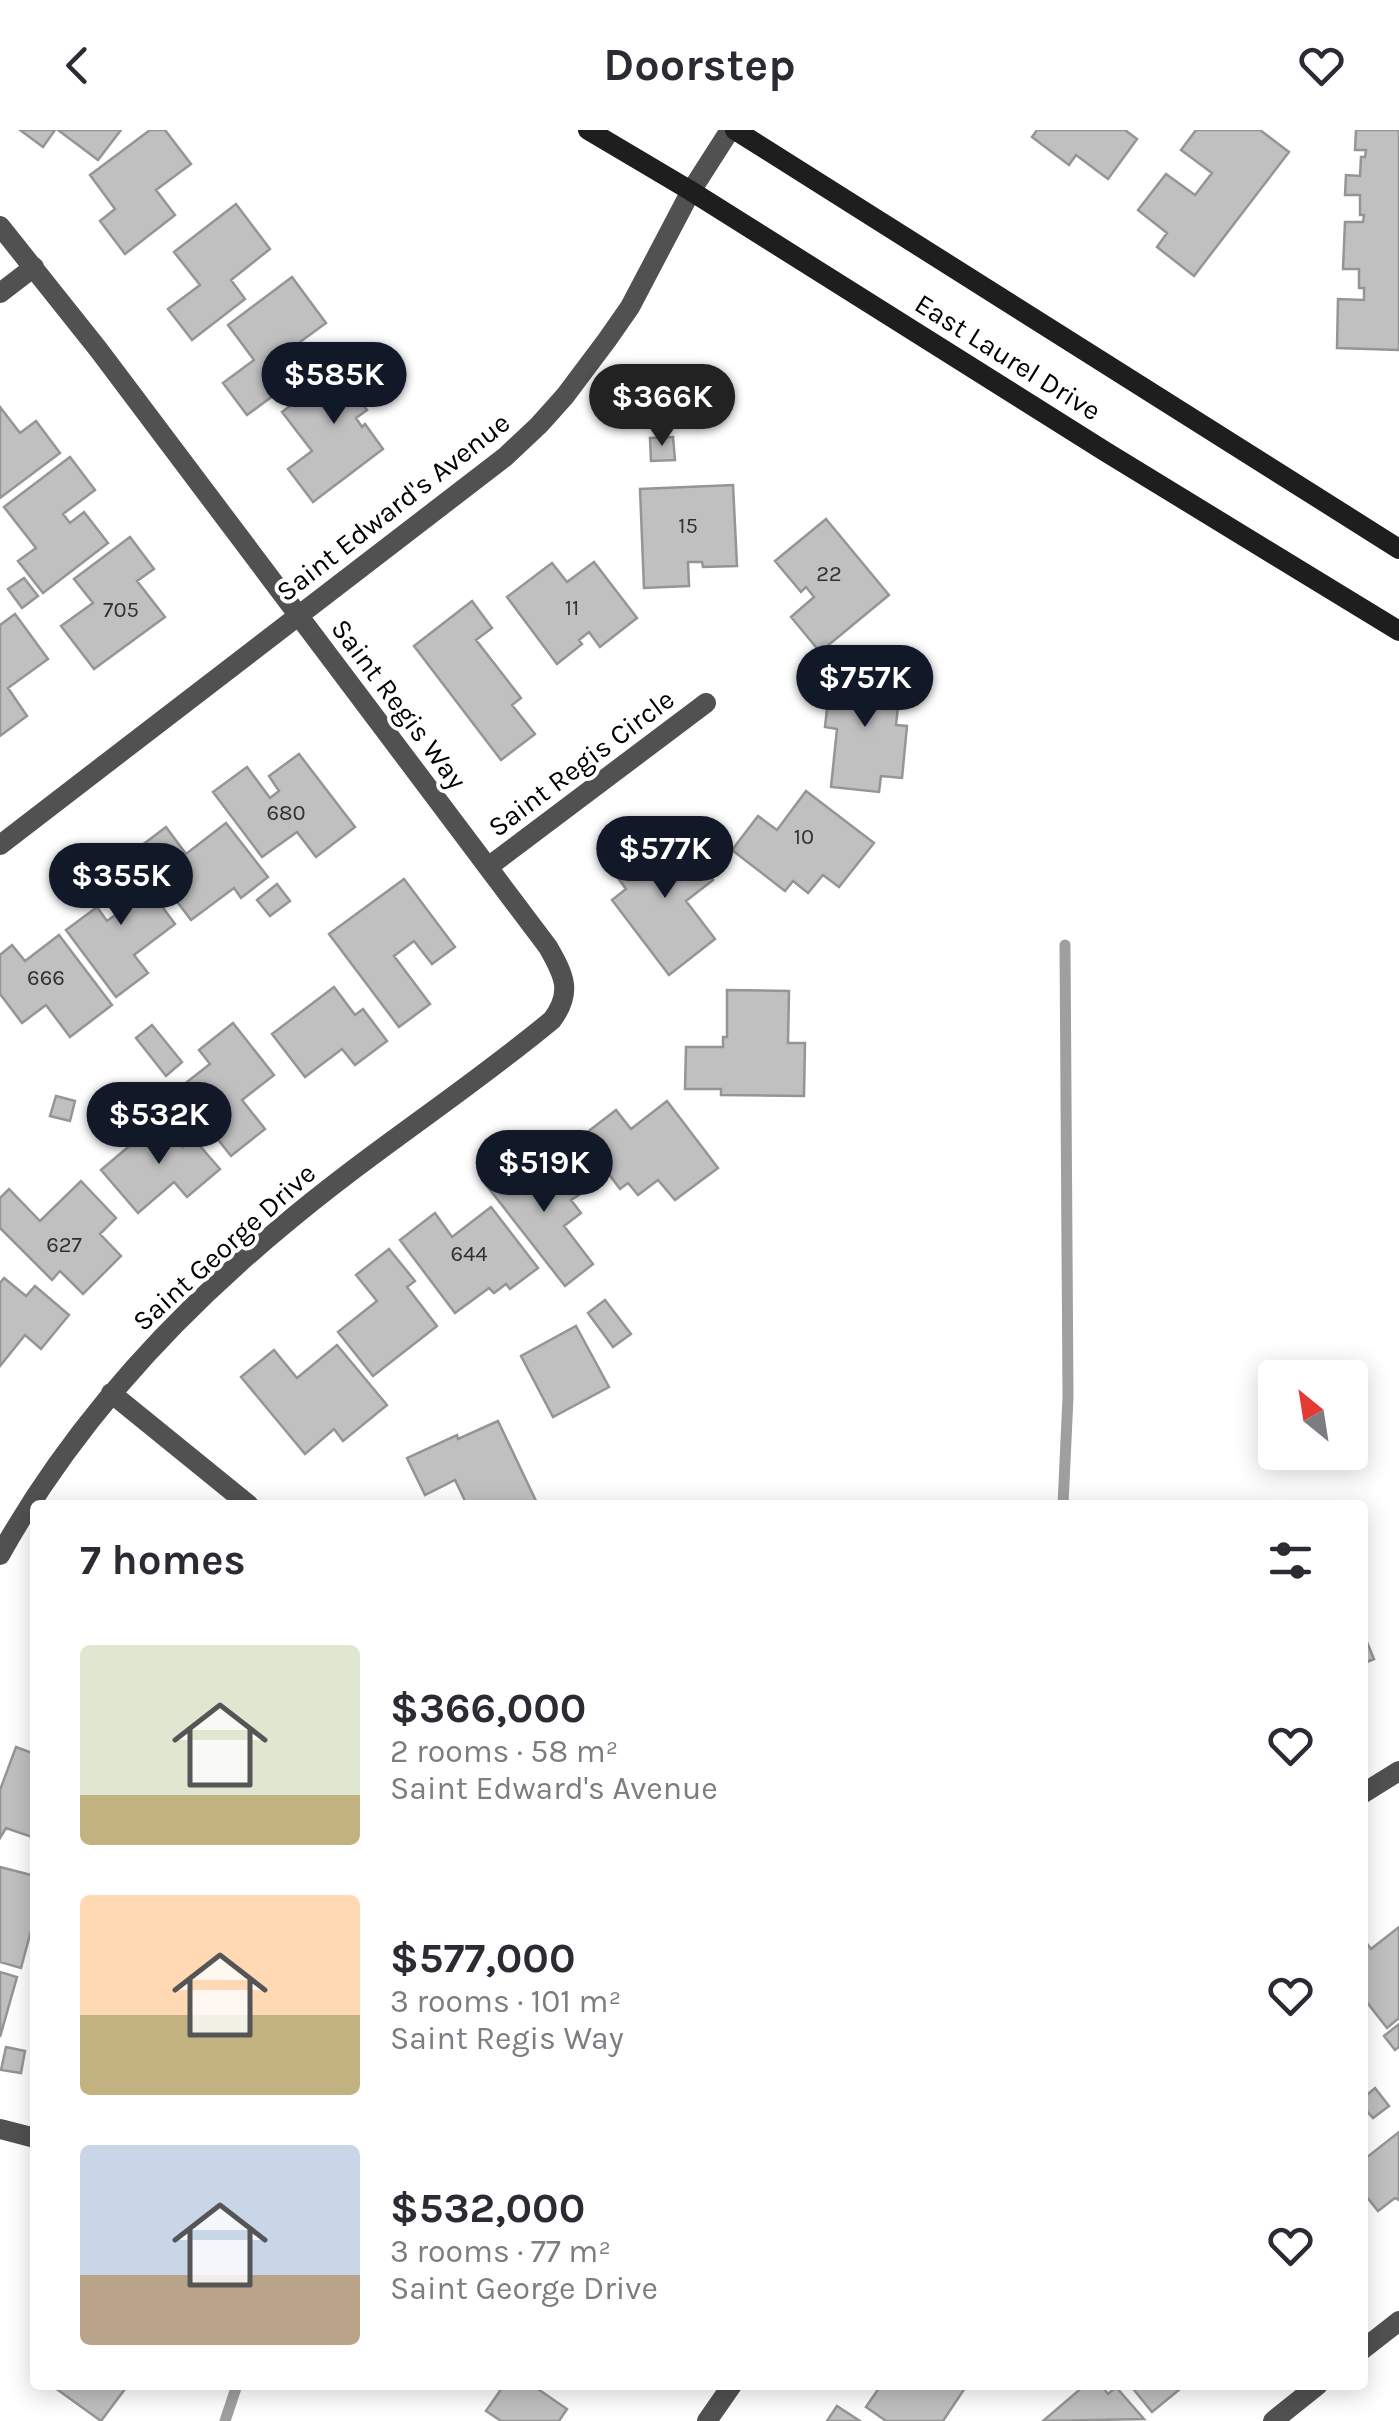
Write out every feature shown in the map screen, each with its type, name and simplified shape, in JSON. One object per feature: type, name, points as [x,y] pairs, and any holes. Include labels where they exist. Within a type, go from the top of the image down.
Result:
[{"type":"main road","name":"East Laurel Drive","points":[[588,130],[1399,631]]},
{"type":"main road","name":"East Laurel Drive","points":[[732,130],[1399,549]]},
{"type":"street","name":"Saint Edward's Avenue","points":[[0,846],[505,457],[539,425],[587,369],[630,306],[691,191],[732,130]]},
{"type":"street","name":"Saint Regis Way","points":[[0,226],[98,350],[548,948],[559,966],[565,996],[562,1007],[538,1032]]},
{"type":"street","points":[[0,293],[34,268]]},
{"type":"street","name":"Saint Regis Circle","points":[[488,867],[706,703]]},
{"type":"street","name":"Saint George Drive","points":[[34,1500],[111,1393],[185,1313],[269,1236],[538,1032]]},
{"type":"street","points":[[111,1393],[243,1500]]},
{"type":"street","name":"Saint George Drive","points":[[0,1556],[30,1505]]},
{"type":"street","points":[[1368,1790],[1399,1771]]},
{"type":"street","points":[[0,2130],[30,2137]]},
{"type":"street","points":[[1368,2345],[1399,2321]]},
{"type":"street","points":[[708,2421],[729,2390]]},
{"type":"street","points":[[1272,2421],[1312,2390]]},
{"type":"building","points":[[20,130],[55,130],[43,147]]},
{"type":"building","points":[[58,130],[121,130],[98,160]]},
{"type":"building","points":[[150,130],[165,130],[191,164],[156,190],[175,215],[125,254],[100,221],[115,209],[90,175]]},
{"type":"building","points":[[1037,130],[1125,130],[1137,139],[1108,179],[1076,155],[1069,165],[1032,137]]},
{"type":"building","points":[[1196,130],[1260,130],[1289,152],[1194,276],[1157,247],[1167,233],[1138,210],[1166,174],[1195,195],[1212,173],[1181,150]]},
{"type":"building","points":[[1356,130],[1399,130],[1399,350],[1337,348],[1338,299],[1364,300],[1364,288],[1359,288],[1359,269],[1343,269],[1345,222],[1363,222],[1364,215],[1360,215],[1360,195],[1345,195],[1346,175],[1360,176],[1361,157],[1365,157],[1366,150],[1355,150]]},
{"type":"building","points":[[236,204],[270,249],[231,280],[245,299],[192,340],[168,309],[200,285],[174,252]]},
{"type":"building","points":[[292,277],[326,323],[300,342],[316,364],[247,415],[223,383],[254,360],[228,325]]},
{"type":"building","points":[[366,348],[383,370],[359,388],[362,391],[356,396],[367,410],[356,418],[383,449],[313,502],[288,469],[312,451],[282,412]]},
{"type":"building","points":[[0,407],[20,433],[36,421],[60,453],[0,498]]},
{"type":"building","points":[[673,437],[675,460],[651,461],[650,438]]},
{"type":"building","points":[[70,457],[95,490],[63,514],[70,523],[84,512],[108,543],[43,593],[18,561],[36,548],[4,507]]},
{"type":"building","points":[[733,485],[737,566],[703,567],[702,562],[688,562],[689,586],[644,588],[640,489]]},
{"type":"building","points":[[826,519],[889,595],[820,652],[791,617],[814,597],[806,587],[801,592],[775,561]]},
{"type":"building","points":[[130,537],[154,569],[137,581],[165,617],[94,669],[61,626],[93,603],[74,579]]},
{"type":"building","points":[[594,562],[637,618],[600,647],[589,632],[579,640],[582,644],[557,664],[507,597],[552,563],[567,582]]},
{"type":"building","points":[[24,578],[38,596],[22,608],[8,589]]},
{"type":"building","points":[[472,601],[492,628],[476,640],[521,698],[512,705],[535,734],[501,760],[414,646]]},
{"type":"building","points":[[15,614],[48,659],[8,688],[27,716],[0,736],[0,625]]},
{"type":"building","points":[[831,672],[901,678],[896,725],[907,726],[902,778],[881,776],[879,792],[831,787],[837,729],[825,727]]},
{"type":"building","points":[[299,754],[355,827],[316,857],[297,832],[262,857],[213,792],[247,767],[270,798],[279,791],[269,776]]},
{"type":"building","points":[[806,791],[874,843],[839,887],[823,875],[808,893],[793,881],[785,891],[732,850],[758,816],[777,830]]},
{"type":"building","points":[[226,823],[268,877],[241,898],[234,888],[191,920],[133,852],[166,827],[186,854]]},
{"type":"building","points":[[674,829],[713,880],[686,901],[715,939],[669,975],[612,900],[626,889],[615,874]]},
{"type":"building","points":[[127,859],[175,924],[134,955],[148,973],[116,997],[66,930],[97,907],[107,921],[118,913],[95,883]]},
{"type":"building","points":[[404,879],[455,947],[432,964],[414,941],[394,956],[430,1004],[399,1027],[329,934]]},
{"type":"building","points":[[277,884],[290,901],[270,916],[257,900]]},
{"type":"building","points":[[59,935],[112,1005],[70,1037],[46,1005],[22,1023],[0,994],[0,955],[12,945],[25,961]]},
{"type":"building","points":[[334,987],[355,1015],[363,1009],[387,1041],[355,1065],[342,1049],[305,1077],[272,1034]]},
{"type":"building","points":[[727,990],[789,991],[788,1043],[805,1043],[804,1096],[721,1095],[721,1089],[685,1089],[686,1047],[723,1047],[723,1037],[727,1037]]},
{"type":"building","points":[[233,1023],[274,1075],[242,1100],[265,1129],[231,1156],[178,1089],[210,1064],[199,1050]]},
{"type":"building","points":[[152,1025],[182,1062],[166,1076],[136,1038]]},
{"type":"building","points":[[56,1096],[75,1101],[70,1121],[50,1116]]},
{"type":"building","points":[[176,1097],[187,1111],[177,1120],[166,1105]]},
{"type":"building","points":[[667,1101],[718,1168],[675,1200],[658,1180],[638,1195],[628,1183],[620,1189],[581,1137],[616,1110],[631,1129]]},
{"type":"building","points":[[160,1120],[183,1147],[193,1138],[220,1169],[187,1197],[174,1182],[138,1213],[101,1170]]},
{"type":"building","points":[[550,1158],[579,1195],[571,1200],[581,1213],[564,1226],[593,1264],[565,1286],[487,1186],[512,1166],[518,1174],[532,1163],[536,1169]]},
{"type":"building","points":[[81,1181],[116,1218],[100,1234],[121,1256],[83,1294],[60,1271],[52,1280],[0,1228],[0,1198],[9,1189],[40,1221]]},
{"type":"building","points":[[491,1207],[538,1268],[510,1289],[506,1284],[494,1293],[489,1288],[455,1313],[400,1240],[435,1213],[452,1237]]},
{"type":"building","points":[[389,1249],[415,1281],[407,1287],[437,1326],[373,1376],[338,1332],[377,1301],[356,1275]]},
{"type":"building","points":[[4,1278],[26,1296],[35,1286],[69,1315],[41,1349],[25,1335],[0,1366],[0,1283]]},
{"type":"building","points":[[605,1300],[631,1334],[613,1347],[588,1313]]},
{"type":"building","points":[[576,1326],[609,1387],[553,1417],[521,1356]]},
{"type":"building","points":[[337,1345],[387,1405],[343,1441],[334,1429],[305,1454],[241,1377],[274,1350],[297,1378]]},
{"type":"building","points":[[498,1421],[536,1500],[465,1500],[455,1480],[425,1495],[407,1458],[457,1435],[458,1439]]},
{"type":"building","points":[[16,1747],[30,1752],[30,1836],[6,1828],[0,1838],[0,1790]]},
{"type":"building","points":[[0,1867],[30,1875],[30,1935],[21,1968],[0,1962]]},
{"type":"building","points":[[1399,1927],[1399,2018],[1387,2028],[1368,2004],[1368,1945],[1371,1949]]},
{"type":"building","points":[[0,1972],[17,1977],[0,2037]]},
{"type":"building","points":[[1399,2024],[1399,2047],[1395,2050],[1384,2036]]},
{"type":"building","points":[[6,2047],[25,2051],[21,2073],[1,2070]]},
{"type":"building","points":[[1375,2088],[1389,2106],[1373,2118],[1368,2113],[1368,2094]]},
{"type":"building","points":[[1399,2132],[1399,2200],[1395,2198],[1378,2211],[1368,2198],[1368,2156]]},
{"type":"building","points":[[58,2390],[124,2390],[101,2421]]},
{"type":"building","points":[[501,2390],[539,2390],[567,2409],[559,2421],[501,2421],[486,2411]]},
{"type":"building","points":[[878,2390],[964,2390],[943,2421],[886,2421],[866,2407]]},
{"type":"building","points":[[1079,2390],[1105,2390],[1108,2394],[1119,2390],[1144,2419],[1043,2421]]},
{"type":"building","points":[[1134,2390],[1179,2390],[1152,2412]]},
{"type":"building","points":[[837,2406],[860,2421],[827,2421]]},
{"type":"waterway","points":[[1063,1500],[1068,1397],[1065,945]]},
{"type":"waterway","points":[[225,2421],[235,2390]]}]
